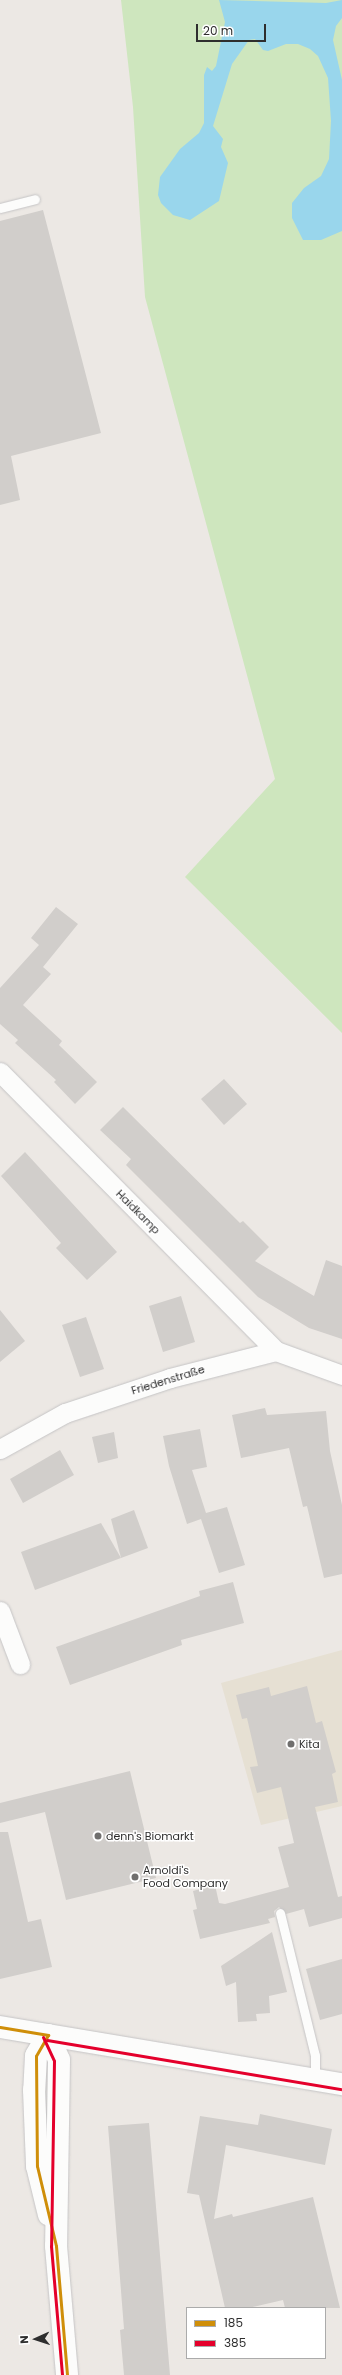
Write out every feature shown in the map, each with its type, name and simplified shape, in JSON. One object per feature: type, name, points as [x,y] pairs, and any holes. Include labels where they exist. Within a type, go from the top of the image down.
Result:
[{"type":"main road","points":[[0,2027],[342,2084]]},
{"type":"main road","points":[[48,2035],[59,2060],[56,2246],[67,2375]]},
{"type":"street","name":"Haidkamp","points":[[0,1072],[276,1351]]},
{"type":"street","points":[[276,1351],[342,1375]]},
{"type":"street","name":"Friedenstraße","points":[[0,1449],[66,1413],[170,1378],[276,1351]]},
{"type":"street","points":[[0,1611],[20,1664]]},
{"type":"lane","points":[[0,208],[35,199]]},
{"type":"lane","points":[[280,1913],[315,2056],[315,2079]]},
{"type":"shaded area","points":[[342,1650],[342,1806],[261,1825],[221,1683]]},
{"type":"green space","points":[[121,0],[342,0],[342,1033],[185,877],[275,779],[145,297],[133,107]]},
{"type":"water","points":[[219,0],[326,3],[342,0],[342,18],[336,26],[333,40],[342,80],[342,231],[321,240],[303,240],[292,218],[292,203],[304,188],[321,176],[329,159],[331,121],[328,78],[318,56],[310,49],[298,44],[286,44],[268,51],[263,50],[255,39],[249,40],[232,64],[213,126],[223,139],[221,147],[228,163],[219,201],[190,220],[173,215],[161,203],[158,195],[160,177],[180,149],[199,133],[204,123],[204,75],[207,67],[212,71],[216,66],[225,22]]},
{"type":"building","points":[[43,210],[101,433],[11,456],[20,500],[0,505],[0,221]]},
{"type":"building","points":[[56,907],[78,924],[43,967],[51,974],[23,1005],[62,1041],[59,1045],[97,1082],[75,1104],[54,1082],[56,1080],[15,1043],[18,1040],[0,1024],[0,988],[39,945],[31,938]]},
{"type":"building","points":[[224,1079],[247,1104],[224,1125],[201,1099]]},
{"type":"building","points":[[123,1107],[240,1223],[243,1221],[269,1247],[255,1261],[314,1296],[326,1260],[342,1266],[342,1339],[309,1328],[258,1297],[126,1165],[131,1159],[100,1130]]},
{"type":"building","points":[[25,1152],[117,1252],[87,1280],[56,1248],[61,1243],[1,1176]]},
{"type":"building","points":[[181,1296],[195,1342],[163,1352],[149,1306]]},
{"type":"building","points":[[0,1310],[25,1341],[0,1362]]},
{"type":"building","points":[[86,1317],[104,1369],[80,1377],[62,1325]]},
{"type":"building","points":[[265,1408],[267,1415],[326,1411],[330,1451],[342,1505],[342,1574],[324,1578],[307,1506],[303,1507],[289,1448],[241,1458],[232,1415]]},
{"type":"building","points":[[200,1429],[207,1467],[192,1470],[206,1513],[227,1507],[245,1565],[219,1573],[201,1519],[187,1524],[169,1466],[163,1436]]},
{"type":"building","points":[[114,1432],[118,1458],[98,1463],[92,1437]]},
{"type":"building","points":[[60,1450],[74,1475],[23,1503],[10,1479]]},
{"type":"building","points":[[134,1510],[148,1548],[121,1558],[111,1519]]},
{"type":"building","points":[[101,1523],[121,1558],[35,1590],[21,1552]]},
{"type":"building","points":[[233,1582],[244,1623],[181,1640],[182,1645],[70,1685],[56,1647],[200,1596],[199,1591]]},
{"type":"building","points":[[307,1686],[316,1723],[322,1721],[336,1772],[332,1774],[338,1802],[315,1807],[338,1897],[342,1896],[342,1918],[309,1927],[304,1909],[286,1914],[279,1907],[274,1911],[275,1917],[268,1919],[270,1923],[200,1939],[193,1910],[197,1909],[193,1891],[215,1885],[219,1903],[225,1904],[289,1887],[278,1847],[294,1843],[281,1787],[257,1793],[250,1767],[258,1766],[247,1718],[242,1719],[236,1695],[269,1687],[271,1696]]},
{"type":"building","name":"denn's Biomarkt","points":[[130,1771],[156,1878],[66,1900],[45,1812],[0,1823],[0,1803]]},
{"type":"building","points":[[0,1832],[8,1832],[28,1922],[41,1919],[52,1967],[0,1979]]},
{"type":"building","points":[[272,1932],[287,1992],[269,1996],[270,2013],[256,2014],[257,2021],[238,2022],[236,1982],[226,1986],[221,1966]]},
{"type":"building","points":[[342,1959],[342,2014],[320,2020],[306,1969]]},
{"type":"building","points":[[260,2114],[332,2129],[325,2165],[226,2145],[214,2219],[232,2214],[233,2217],[313,2197],[340,2308],[285,2307],[283,2300],[252,2307],[225,2307],[199,2195],[187,2193],[200,2116],[258,2125]]},
{"type":"building","points":[[149,2123],[170,2375],[124,2375],[120,2330],[124,2329],[108,2126]]},
{"type":"transit line","name":"185","points":[[0,2027],[48,2035]]},
{"type":"transit line","name":"185","points":[[48,2035],[36,2056],[37,2166],[56,2246],[67,2375]]},
{"type":"transit line","name":"385","points":[[43,2037],[54,2061],[51,2246],[62,2375]]},
{"type":"transit line","name":"385","points":[[47,2040],[341,2089]]},
{"type":"place","name":"Kita","points":[[291,1744]]},
{"type":"place","name":"denn's Biomarkt","points":[[98,1836]]},
{"type":"place","name":"Arnoldi's Food Company","points":[[135,1877]]}]
